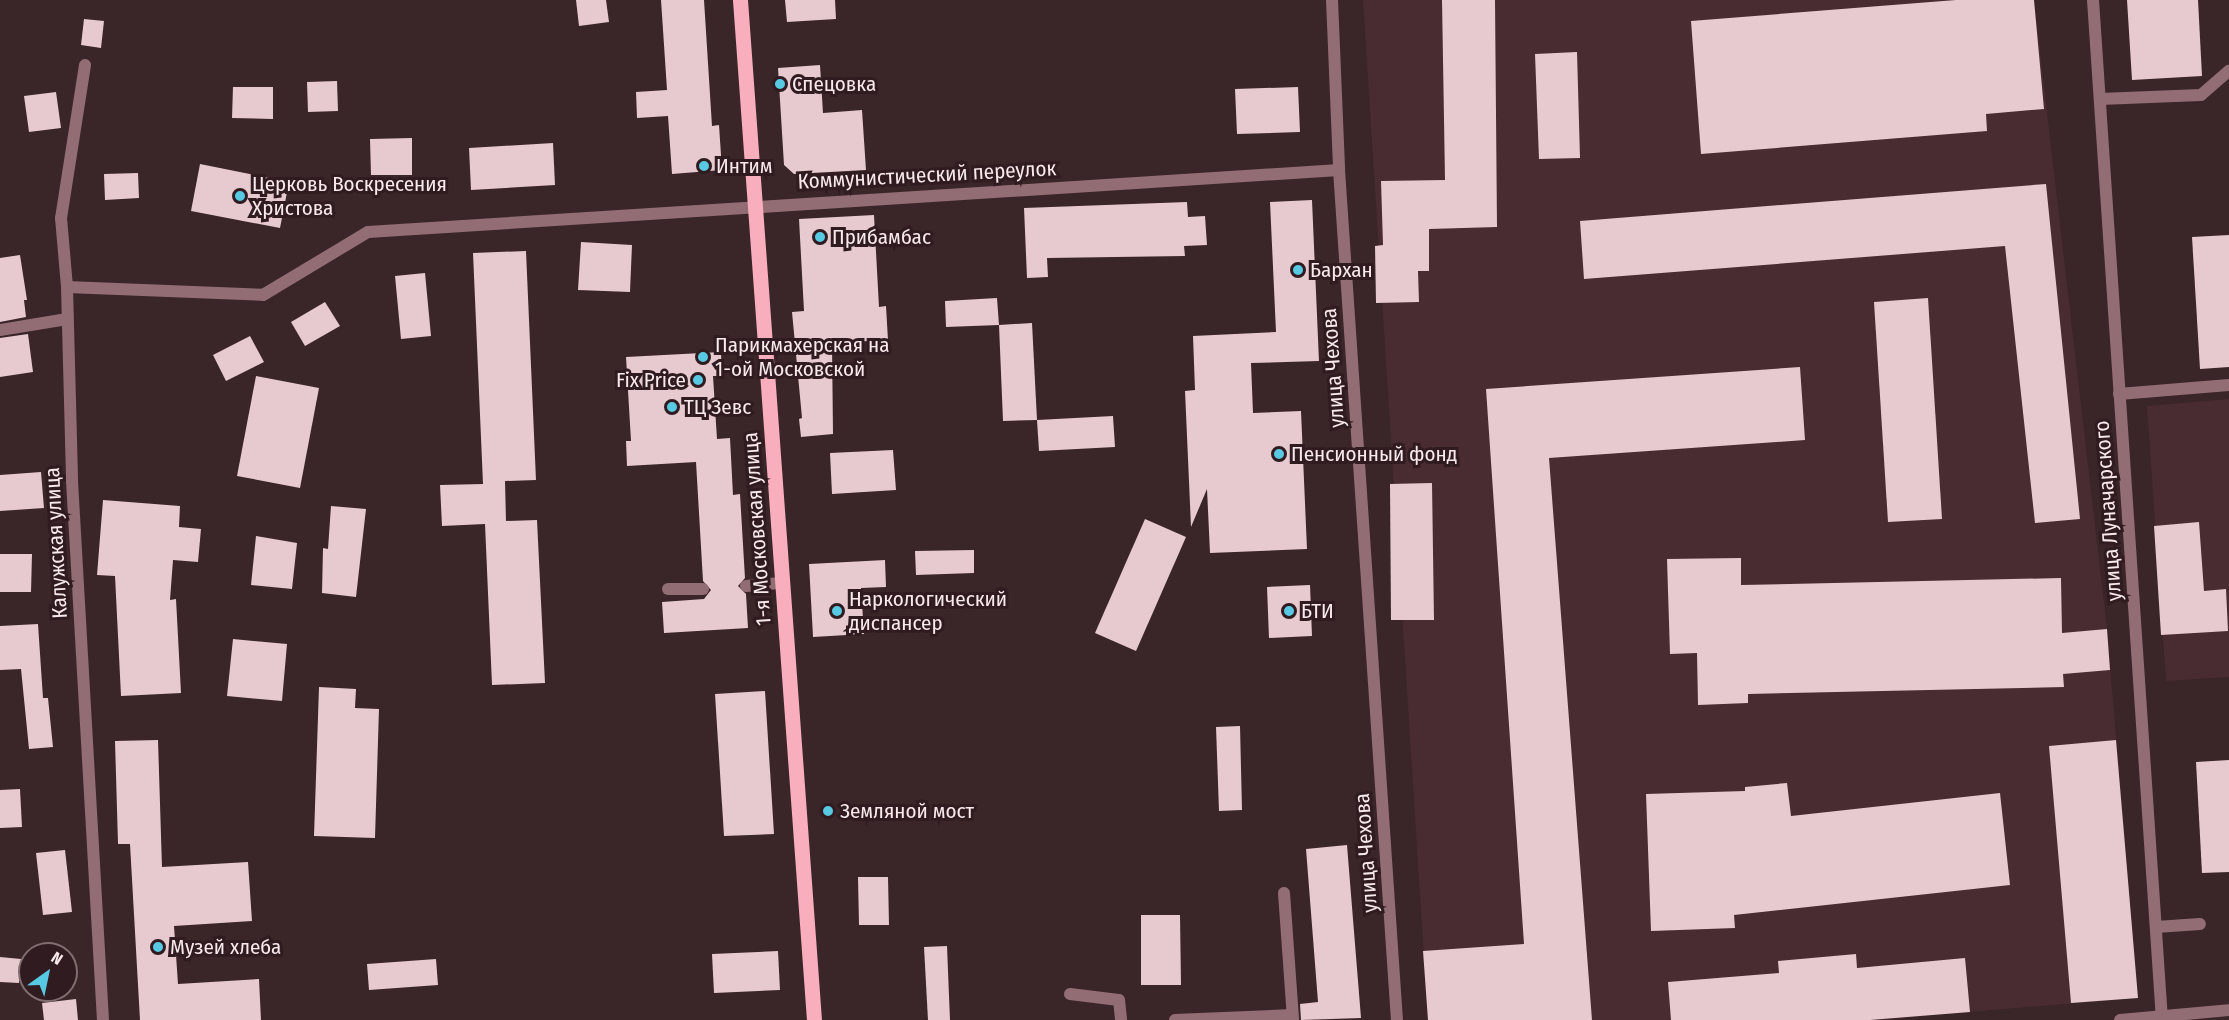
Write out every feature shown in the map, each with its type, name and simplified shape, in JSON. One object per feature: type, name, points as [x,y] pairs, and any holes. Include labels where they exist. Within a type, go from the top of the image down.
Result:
[{"type":"main road","name":"1-я Московская улица","points":[[740,0],[813,1020]]},
{"type":"street","name":"улица Чехова","points":[[1332,0],[1339,170],[1397,1020]]},
{"type":"street","name":"улица Луначарского","points":[[2094,0],[2161,1018]]},
{"type":"street","name":"Калужская улица","points":[[84,65],[61,218],[67,287],[72,481],[103,1020]]},
{"type":"street","points":[[2100,99],[2201,94],[2229,71]]},
{"type":"street","name":"Коммунистический переулок","points":[[67,287],[263,295],[368,231],[754,204],[1339,170]]},
{"type":"street","points":[[0,330],[67,319]]},
{"type":"street","points":[[2119,394],[2229,385]]},
{"type":"street","points":[[746,586],[782,583]]},
{"type":"street","points":[[668,590],[703,589]]},
{"type":"street","points":[[1174,1020],[1293,1018],[1284,893]]},
{"type":"street","points":[[2156,927],[2200,924]]},
{"type":"street","points":[[1070,994],[1119,1000],[1121,1020]]},
{"type":"street","points":[[2120,1020],[2229,1010]]},
{"type":"shaded area","points":[[1363,0],[2034,0],[2107,629],[2138,998],[1870,1020],[1428,1020]]},
{"type":"shaded area","points":[[2229,399],[2229,677],[2166,681],[2147,406]]},
{"type":"building","points":[[576,0],[606,0],[609,22],[579,26]]},
{"type":"building","points":[[661,0],[704,0],[712,126],[719,125],[722,170],[672,174],[668,116],[637,118],[636,92],[667,90]]},
{"type":"building","points":[[785,0],[835,0],[836,19],[787,22]]},
{"type":"building","points":[[1442,0],[1495,0],[1497,227],[1429,229],[1429,271],[1418,271],[1419,302],[1376,303],[1375,246],[1383,245],[1381,181],[1445,180]]},
{"type":"building","points":[[1956,0],[2034,0],[2044,109],[1986,114],[1987,131],[1701,154],[1691,21]]},
{"type":"building","points":[[2127,0],[2198,0],[2202,76],[2132,80]]},
{"type":"building","points":[[84,19],[104,21],[101,48],[81,45]]},
{"type":"building","points":[[1577,52],[1580,158],[1539,159],[1535,54]]},
{"type":"building","points":[[820,65],[823,113],[862,110],[866,170],[794,174],[784,165],[778,68]]},
{"type":"building","points":[[337,81],[338,111],[308,112],[307,82]]},
{"type":"building","points":[[233,87],[273,87],[273,119],[232,118]]},
{"type":"building","points":[[1298,87],[1300,132],[1237,134],[1235,89]]},
{"type":"building","points":[[56,92],[61,128],[29,132],[24,96]]},
{"type":"building","points":[[412,138],[412,175],[371,175],[370,139]]},
{"type":"building","points":[[553,143],[555,185],[471,190],[469,148]]},
{"type":"building","name":"Церковь Воскресения Христова","points":[[200,164],[289,182],[280,228],[191,211]]},
{"type":"building","points":[[138,173],[139,198],[105,200],[104,174]]},
{"type":"building","points":[[2046,184],[2080,519],[2035,523],[2005,246],[1584,279],[1580,221]]},
{"type":"building","points":[[1312,200],[1319,361],[1251,363],[1253,413],[1301,411],[1307,549],[1210,553],[1207,489],[1191,527],[1185,391],[1195,390],[1193,336],[1276,332],[1270,202]]},
{"type":"building","points":[[1187,202],[1188,217],[1205,216],[1207,245],[1184,246],[1185,256],[1047,258],[1048,277],[1027,278],[1024,208]]},
{"type":"building","points":[[874,215],[879,307],[886,306],[888,340],[832,343],[833,434],[801,437],[799,419],[802,418],[792,312],[804,311],[799,219]]},
{"type":"building","points":[[2229,235],[2229,367],[2200,369],[2192,237]]},
{"type":"building","points":[[581,242],[632,245],[630,292],[578,290]]},
{"type":"building","points":[[526,251],[536,480],[505,481],[506,521],[537,520],[545,683],[492,685],[485,524],[442,526],[440,485],[483,484],[473,253]]},
{"type":"building","points":[[20,255],[27,300],[24,300],[26,317],[0,322],[0,258]]},
{"type":"building","points":[[425,273],[431,336],[401,339],[395,276]]},
{"type":"building","points":[[997,298],[999,325],[946,327],[945,301]]},
{"type":"building","points":[[1928,298],[1942,519],[1888,522],[1874,302]]},
{"type":"building","points":[[325,302],[340,326],[305,346],[291,322]]},
{"type":"building","points":[[1032,323],[1037,420],[1003,421],[999,325]]},
{"type":"building","points":[[28,334],[33,372],[0,377],[0,338]]},
{"type":"building","points":[[250,336],[264,362],[226,381],[213,355]]},
{"type":"building","points":[[721,352],[722,376],[713,376],[717,439],[730,438],[733,495],[740,494],[745,578],[738,586],[746,594],[748,628],[664,633],[662,602],[704,599],[711,590],[703,581],[696,462],[627,466],[626,441],[631,441],[626,357]]},
{"type":"building","points":[[1800,367],[1805,440],[1549,458],[1592,1020],[1428,1020],[1423,951],[1524,944],[1486,389]]},
{"type":"building","points":[[256,376],[319,388],[300,488],[237,476]]},
{"type":"building","points":[[1113,416],[1115,447],[1039,451],[1037,420]]},
{"type":"building","points":[[893,450],[896,490],[832,494],[830,453]]},
{"type":"building","points":[[41,472],[44,508],[0,511],[0,475]]},
{"type":"building","points":[[1432,483],[1434,620],[1391,620],[1390,484]]},
{"type":"building","points":[[103,500],[180,506],[179,527],[201,529],[198,562],[173,560],[170,600],[176,599],[181,693],[121,696],[115,576],[97,575]]},
{"type":"building","points":[[331,506],[366,509],[356,597],[322,593],[323,548],[328,549]]},
{"type":"building","points":[[1145,519],[1186,537],[1136,651],[1095,633]]},
{"type":"building","points":[[2199,522],[2204,591],[2226,589],[2228,631],[2161,635],[2154,526]]},
{"type":"building","points":[[256,536],[297,543],[292,589],[251,585]]},
{"type":"building","points":[[974,550],[974,573],[916,575],[915,551]]},
{"type":"building","points":[[0,554],[32,554],[31,592],[0,592]]},
{"type":"building","points":[[1741,558],[1741,585],[2061,578],[2062,633],[2107,629],[2110,670],[2063,674],[2064,687],[1748,694],[1748,703],[1698,705],[1697,653],[1670,654],[1667,559]]},
{"type":"building","name":"Наркологический диспансер","points":[[885,560],[886,587],[861,588],[864,634],[813,637],[809,564]]},
{"type":"building","name":"БТИ","points":[[1310,585],[1312,636],[1269,638],[1267,587]]},
{"type":"building","points":[[38,624],[43,698],[48,698],[53,747],[29,749],[21,669],[0,670],[0,626]]},
{"type":"building","points":[[233,639],[287,644],[282,701],[227,696]]},
{"type":"building","points":[[319,687],[356,689],[355,708],[379,709],[375,838],[314,836]]},
{"type":"building","points":[[765,691],[774,834],[724,836],[715,694]]},
{"type":"building","points":[[1240,726],[1242,810],[1219,811],[1216,727]]},
{"type":"building","points":[[158,740],[162,867],[248,862],[252,921],[174,926],[178,984],[259,979],[261,1020],[140,1020],[130,844],[118,844],[115,741]]},
{"type":"building","points":[[2116,740],[2138,998],[2071,1003],[2049,746]]},
{"type":"building","points":[[2229,760],[2229,872],[2202,873],[2196,762]]},
{"type":"building","points":[[1787,783],[1791,816],[2000,793],[2010,885],[1734,915],[1735,928],[1651,931],[1646,794],[1745,791],[1745,787]]},
{"type":"building","points":[[20,789],[22,827],[0,828],[0,790]]},
{"type":"building","points":[[1347,845],[1361,1018],[1301,1020],[1300,1004],[1318,1002],[1306,849]]},
{"type":"building","points":[[65,850],[72,912],[43,915],[36,853]]},
{"type":"building","points":[[858,877],[888,877],[889,925],[859,925]]},
{"type":"building","points":[[1141,915],[1180,915],[1181,985],[1141,985]]},
{"type":"building","points":[[947,946],[950,1020],[928,1020],[924,947]]},
{"type":"building","points":[[778,951],[780,990],[714,993],[712,954]]},
{"type":"building","points":[[1856,954],[1857,968],[1965,958],[1970,1012],[1870,1020],[1671,1020],[1668,982],[1779,973],[1778,961]]},
{"type":"building","points":[[0,957],[18,959],[18,983],[0,982]]},
{"type":"building","points":[[436,959],[438,985],[369,990],[367,964]]},
{"type":"building","points":[[76,1002],[78,1020],[44,1020],[42,1003]]},
{"type":"place","name":"Спецовка","points":[[780,84]]},
{"type":"place","name":"Интим","points":[[704,166]]},
{"type":"place","name":"Церковь Воскресения Христова","points":[[240,196]]},
{"type":"place","name":"Прибамбас","points":[[820,237]]},
{"type":"place","name":"Бархан","points":[[1298,270]]},
{"type":"place","name":"Парикмахерская на 1-ой Московской","points":[[703,357]]},
{"type":"place","name":"Fix Price","points":[[698,380]]},
{"type":"place","name":"ТЦ Зевс","points":[[672,407]]},
{"type":"place","name":"Пенсионный фонд","points":[[1279,454]]},
{"type":"place","name":"Наркологический диспансер","points":[[837,611]]},
{"type":"place","name":"БТИ","points":[[1289,611]]},
{"type":"place","name":"Земляной мост","points":[[828,811]]},
{"type":"place","name":"Музей хлеба","points":[[158,947]]}]
